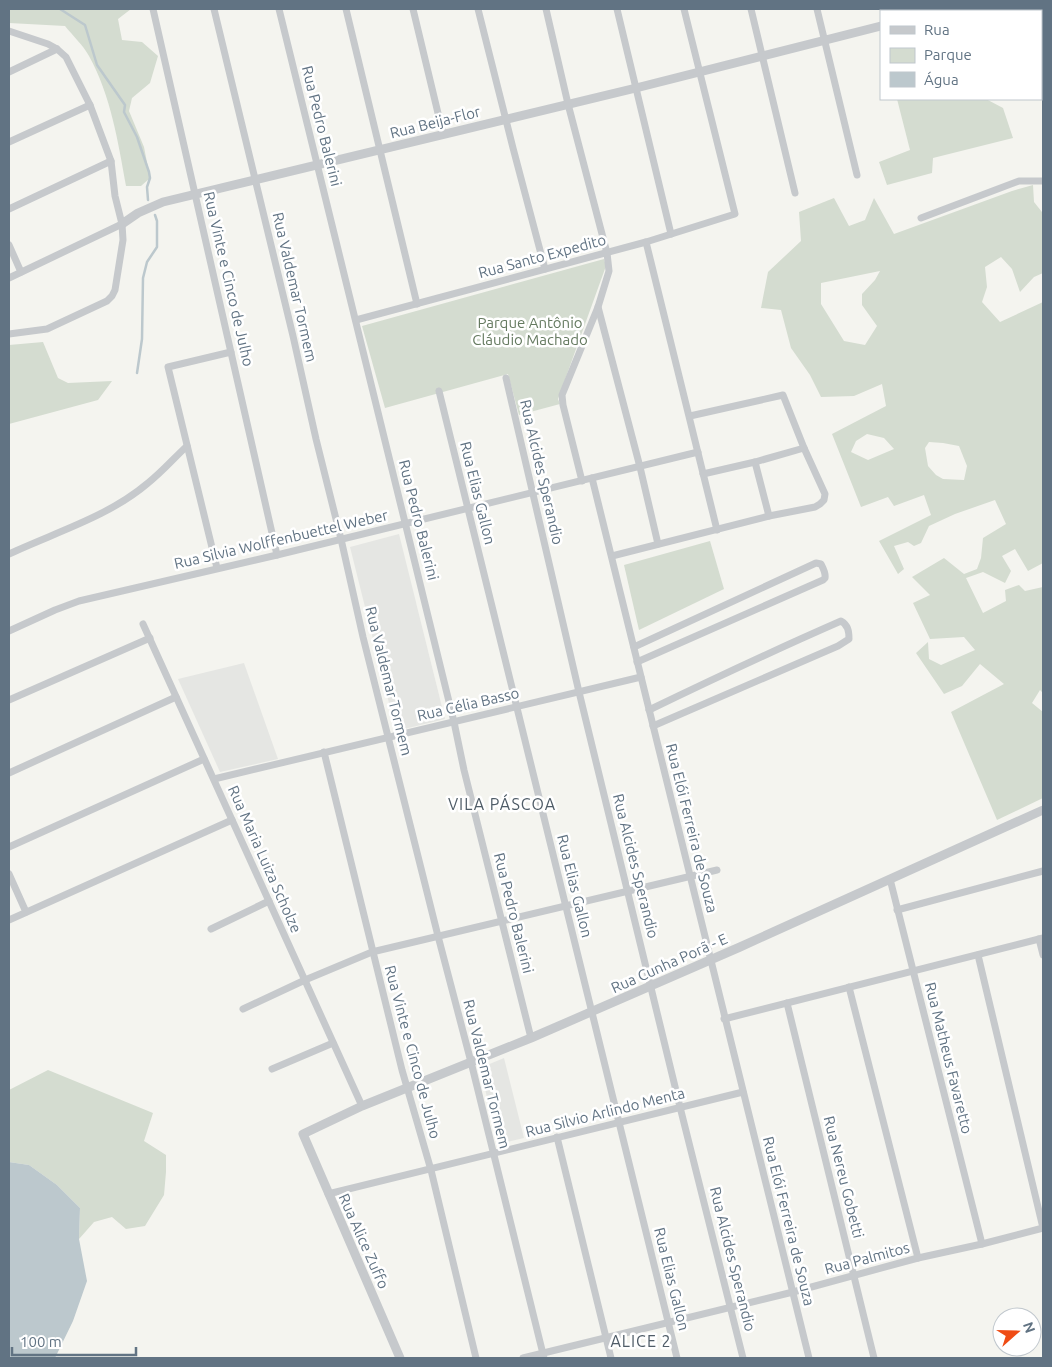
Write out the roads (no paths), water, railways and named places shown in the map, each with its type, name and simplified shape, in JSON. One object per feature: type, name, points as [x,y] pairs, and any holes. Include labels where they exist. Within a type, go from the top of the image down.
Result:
[{"type":"street","name":"Rua Vinte e Cinco de Julho","points":[[153,9],[277,555]]},
{"type":"street","name":"Rua Valdemar Tormem","points":[[214,9],[256,179],[363,637],[544,1356]]},
{"type":"street","name":"Rua Pedro Balerini","points":[[279,9],[530,1038]]},
{"type":"street","points":[[346,9],[417,304]]},
{"type":"street","points":[[413,9],[443,134]]},
{"type":"street","points":[[478,9],[505,119],[546,268]]},
{"type":"street","points":[[546,9],[568,104],[607,253],[609,271],[598,307],[562,395],[582,481]]},
{"type":"street","points":[[616,9],[671,234]]},
{"type":"street","points":[[684,9],[699,72]]},
{"type":"street","points":[[751,9],[795,193]]},
{"type":"street","points":[[817,9],[857,175]]},
{"type":"street","name":"Rua Beija-Flor","points":[[9,278],[122,224],[138,213],[163,202],[636,88],[880,26]]},
{"type":"street","points":[[9,31],[48,44],[66,57],[90,105],[111,161],[123,240],[115,290],[107,301],[47,329],[9,334]]},
{"type":"street","points":[[9,72],[57,49]]},
{"type":"street","name":"Rua Santo Expedito","points":[[356,320],[607,253],[734,214],[699,72]]},
{"type":"street","points":[[9,142],[90,105]]},
{"type":"street","points":[[9,209],[111,161]]},
{"type":"street","points":[[921,218],[1019,181],[1043,182]]},
{"type":"street","points":[[646,242],[667,332],[690,416],[716,530]]},
{"type":"street","points":[[9,245],[21,272]]},
{"type":"street","points":[[598,307],[658,544]]},
{"type":"street","points":[[217,568],[168,367],[232,352]]},
{"type":"street","name":"Rua Alcides Sperandio","points":[[506,378],[579,692],[743,1358]]},
{"type":"street","name":"Rua Elias Gallon","points":[[439,391],[677,1358]]},
{"type":"street","points":[[612,556],[815,506],[824,500],[825,494],[783,395],[690,416]]},
{"type":"street","points":[[9,554],[94,518],[118,504],[148,484],[186,446]]},
{"type":"street","points":[[703,474],[804,448]]},
{"type":"street","name":"Rua Silvia Wolffenbuettel Weber","points":[[9,631],[68,604],[698,452]]},
{"type":"street","points":[[755,462],[769,516]]},
{"type":"street","name":"Rua Elói Ferreira de Souza","points":[[592,478],[809,1358]]},
{"type":"street","points":[[634,647],[816,563],[821,564],[824,570],[826,576],[823,580],[637,662]]},
{"type":"street","points":[[650,710],[770,652],[841,621],[846,624],[849,639],[838,646],[653,726]]},
{"type":"street","name":"Rua Maria Luiza Scholze","points":[[143,624],[362,1106]]},
{"type":"street","points":[[9,700],[150,638]]},
{"type":"street","name":"Rua Célia Basso","points":[[214,780],[641,677]]},
{"type":"street","points":[[9,773],[176,697]]},
{"type":"street","name":"Rua Vinte e Cinco de Julho","points":[[324,752],[372,952],[430,1170],[476,1358]]},
{"type":"street","points":[[9,847],[204,759]]},
{"type":"street","name":"Rua Cunha Porã - E","points":[[303,1134],[362,1106],[530,1038],[710,960],[1043,810]]},
{"type":"street","points":[[9,920],[232,820]]},
{"type":"street","points":[[243,1010],[305,980],[372,952],[717,870]]},
{"type":"street","points":[[897,910],[1043,871]]},
{"type":"street","points":[[9,874],[26,912]]},
{"type":"street","name":"Rua Matheus Favaretto","points":[[890,879],[982,1244]]},
{"type":"street","points":[[211,929],[269,900]]},
{"type":"street","points":[[724,1019],[1041,939],[1043,955]]},
{"type":"street","points":[[978,955],[1043,1228]]},
{"type":"street","points":[[849,987],[918,1258]]},
{"type":"street","name":"Rua Nereu Gobetti","points":[[787,1003],[874,1358]]},
{"type":"street","points":[[272,1070],[333,1043]]},
{"type":"street","name":"Rua Silvio Arlindo Menta","points":[[328,1194],[744,1092]]},
{"type":"street","name":"Rua Alice Zuffo","points":[[303,1134],[400,1358]]},
{"type":"street","points":[[557,1137],[611,1358]]},
{"type":"street","name":"Rua Palmitos","points":[[523,1358],[544,1356],[668,1322],[1043,1228]]},
{"type":"water","points":[[9,1162],[29,1165],[57,1185],[80,1208],[79,1239],[87,1281],[73,1321],[55,1358],[9,1358]]},
{"type":"waterway","points":[[60,9],[85,25],[97,65],[125,105],[124,112],[137,137],[149,172],[148,200]]},
{"type":"waterway","points":[[137,373],[142,339],[143,278],[147,262],[157,247],[157,221],[155,215]]},
{"type":"district","name":"VILA PÁSCOA","points":[[502,804]]},
{"type":"district","name":"ALICE 2","points":[[641,1341]]},
{"type":"park label","name":"Parque Antônio Cláudio Machado","points":[[530,330]]}]
